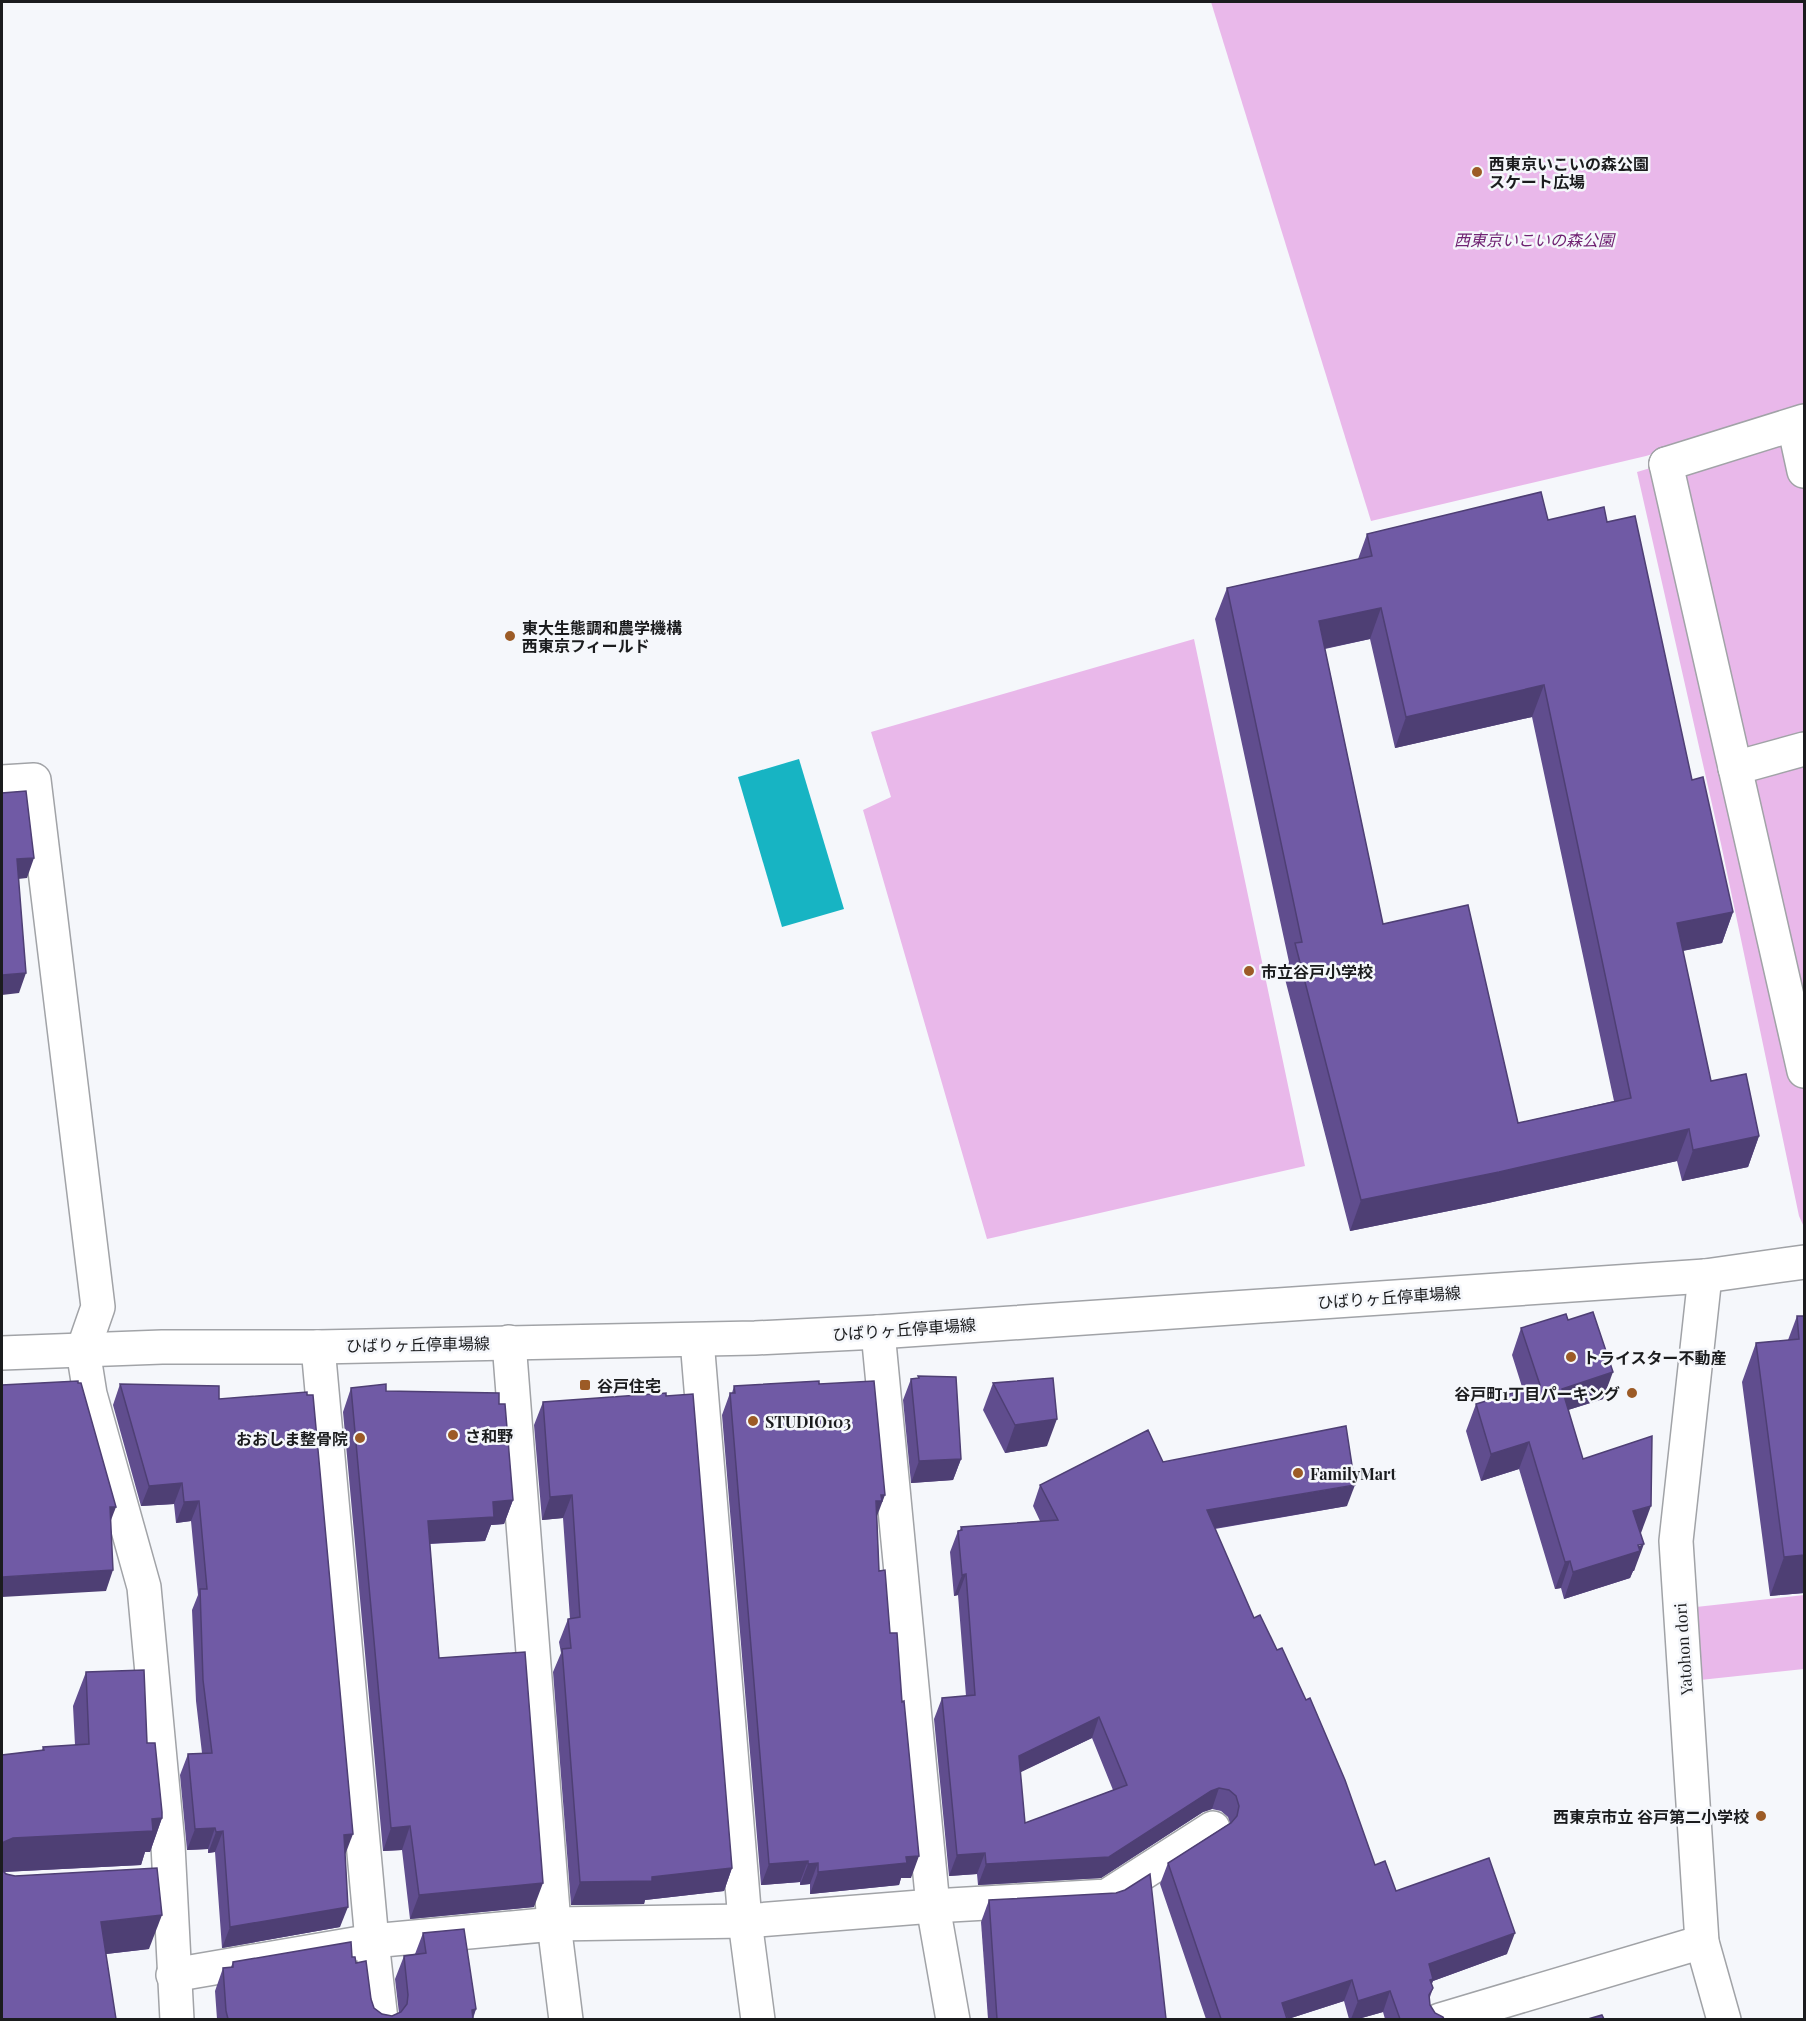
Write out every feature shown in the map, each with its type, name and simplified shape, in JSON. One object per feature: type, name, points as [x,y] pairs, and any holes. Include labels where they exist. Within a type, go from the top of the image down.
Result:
[{"type":"street","points":[[1804,471],[1799,423],[1666,464],[1804,1071]]},
{"type":"street","points":[[1735,768],[1804,749]]},
{"type":"street","points":[[2,782],[34,780],[98,1307],[83,1350],[90,1394],[144,1587],[171,1882],[173,1975],[177,2019]]},
{"type":"street","name":"ひばりヶ丘停車場線","points":[[2,1353],[162,1347],[318,1347],[697,1340],[878,1332],[1705,1276],[1804,1262]]},
{"type":"street","name":"Yatohon dori","points":[[1705,1276],[1676,1541],[1702,1942],[1724,2019]]},
{"type":"street","points":[[878,1332],[933,1906],[953,2019]]},
{"type":"street","points":[[697,1340],[745,1921],[758,2019]]},
{"type":"street","points":[[508,1342],[554,1924],[566,2019]]},
{"type":"street","points":[[318,1347],[381,2019]]},
{"type":"street","points":[[173,1975],[372,1941],[554,1924],[745,1921],[933,1906],[1107,1896],[1213,1828]]},
{"type":"street","points":[[137,1883],[171,1882]]},
{"type":"street","points":[[1440,2019],[1702,1942]]},
{"type":"green space","name":"西東京いこいの森公園","points":[[1211,2],[1804,2],[1804,406],[1646,456],[1371,521]]},
{"type":"green space","points":[[1794,425],[1804,471],[1804,1227],[1799,1216],[1721,844],[1637,472]]},
{"type":"green space","points":[[1194,639],[1305,1166],[987,1239],[863,810],[891,797],[871,732]]},
{"type":"green space","points":[[1804,1595],[1804,1669],[1700,1680],[1696,1607]]},
{"type":"water","points":[[799,759],[844,909],[782,927],[738,777]]},
{"type":"building","points":[[1541,492],[1548,520],[1604,507],[1607,522],[1635,516],[1692,780],[1703,777],[1733,912],[1677,923],[1711,1081],[1746,1074],[1759,1136],[1693,1150],[1689,1129],[1499,1172],[1361,1200],[1295,943],[1302,942],[1227,588],[1372,556],[1367,534]],"holes":[[[1381,608],[1406,717],[1544,685],[1631,1098],[1518,1123],[1468,905],[1383,924],[1319,621]]]},
{"type":"building","points":[[26,791],[34,858],[17,859],[26,973],[2,975],[2,793]]},
{"type":"building","points":[[1593,1312],[1613,1372],[1562,1389],[1583,1459],[1652,1436],[1651,1506],[1633,1511],[1644,1544],[1638,1545],[1640,1551],[1573,1572],[1570,1561],[1565,1562],[1529,1442],[1491,1454],[1476,1404],[1540,1385],[1521,1328],[1566,1314],[1568,1320]]},
{"type":"building","points":[[1797,1316],[1804,1316],[1804,1555],[1784,1557],[1756,1343],[1799,1339]]},
{"type":"building","points":[[918,1376],[956,1377],[961,1459],[919,1461],[911,1379],[919,1378]]},
{"type":"building","points":[[1053,1378],[1057,1419],[1015,1425],[993,1383]]},
{"type":"building","points":[[78,1381],[81,1383],[116,1507],[110,1507],[113,1570],[2,1577],[2,1385]]},
{"type":"building","points":[[819,1381],[819,1384],[874,1381],[885,1495],[881,1495],[882,1501],[876,1501],[879,1571],[885,1570],[890,1633],[897,1633],[919,1856],[906,1857],[907,1863],[818,1872],[818,1863],[808,1864],[808,1861],[769,1864],[730,1393],[735,1393],[734,1386]]},
{"type":"building","points":[[120,1384],[219,1386],[219,1399],[307,1392],[307,1395],[313,1395],[353,1834],[344,1835],[348,1907],[230,1927],[223,1831],[216,1832],[215,1828],[195,1829],[188,1754],[212,1753],[203,1680],[200,1589],[207,1589],[199,1501],[184,1502],[182,1483],[149,1486]]},
{"type":"building","points":[[386,1384],[386,1391],[499,1393],[499,1404],[505,1404],[513,1500],[493,1502],[494,1517],[428,1521],[439,1658],[525,1652],[543,1883],[419,1895],[410,1826],[391,1828],[351,1388]]},
{"type":"building","points":[[666,1393],[666,1396],[693,1394],[732,1868],[652,1877],[652,1881],[580,1882],[562,1649],[571,1648],[568,1619],[580,1617],[572,1495],[550,1497],[543,1402]]},
{"type":"building","points":[[1346,1426],[1355,1485],[1207,1510],[1254,1618],[1260,1615],[1277,1650],[1282,1648],[1306,1700],[1310,1698],[1345,1780],[1375,1865],[1385,1861],[1396,1891],[1489,1858],[1515,1933],[1429,1964],[1433,1979],[1430,1980],[1433,1988],[1429,1995],[1430,2005],[1435,2013],[1444,2019],[1400,2019],[1390,1991],[1358,2001],[1352,1980],[1282,2003],[1287,2019],[1221,2019],[1168,1863],[1231,1823],[1237,1816],[1239,1806],[1236,1796],[1229,1790],[1219,1788],[1211,1791],[1109,1857],[986,1864],[985,1853],[957,1855],[942,1698],[975,1695],[966,1574],[962,1575],[958,1531],[962,1530],[961,1527],[1058,1520],[1040,1485],[1148,1430],[1163,1462]],"holes":[[[1099,1717],[1127,1785],[1025,1823],[1019,1756]]]},
{"type":"building","points":[[144,1670],[147,1743],[155,1743],[162,1812],[162,1818],[152,1819],[153,1831],[13,1838],[2,1844],[2,1755],[44,1750],[43,1747],[89,1744],[86,1672]]},
{"type":"building","points":[[157,1868],[162,1915],[101,1922],[116,2019],[2,2019],[2,1870],[6,1874],[15,1876]]},
{"type":"building","points":[[1150,1874],[1166,2019],[997,2019],[989,1900],[1116,1893]]},
{"type":"building","points":[[464,1929],[476,2009],[472,2010],[473,2019],[228,2019],[223,1968],[233,1967],[233,1962],[351,1942],[352,1957],[355,1957],[356,1963],[366,1961],[374,2008],[382,2014],[392,2016],[401,2012],[407,2004],[404,1956],[426,1953],[423,1933]]},
{"type":"building","points":[[1602,2015],[1604,2019],[1588,2019]]},
{"type":"place","name":"西東京いこいの森公園 スケート広場","points":[[1477,172]]},
{"type":"place","name":"東大生態調和農学機構 西東京フィールド","points":[[510,636]]},
{"type":"place","name":"市立谷戸小学校","points":[[1249,971]]},
{"type":"place","name":"トライスター不動産","points":[[1571,1357]]},
{"type":"place","name":"谷戸住宅","points":[[585,1385]]},
{"type":"place","name":"谷戸町1丁目パーキング","points":[[1632,1393]]},
{"type":"place","name":"STUDIO103","points":[[753,1421]]},
{"type":"place","name":"さ和野","points":[[453,1435]]},
{"type":"place","name":"おおしま整骨院","points":[[360,1438]]},
{"type":"place","name":"FamilyMart","points":[[1298,1473]]},
{"type":"place","name":"西東京市立 谷戸第二小学校","points":[[1761,1816]]}]
